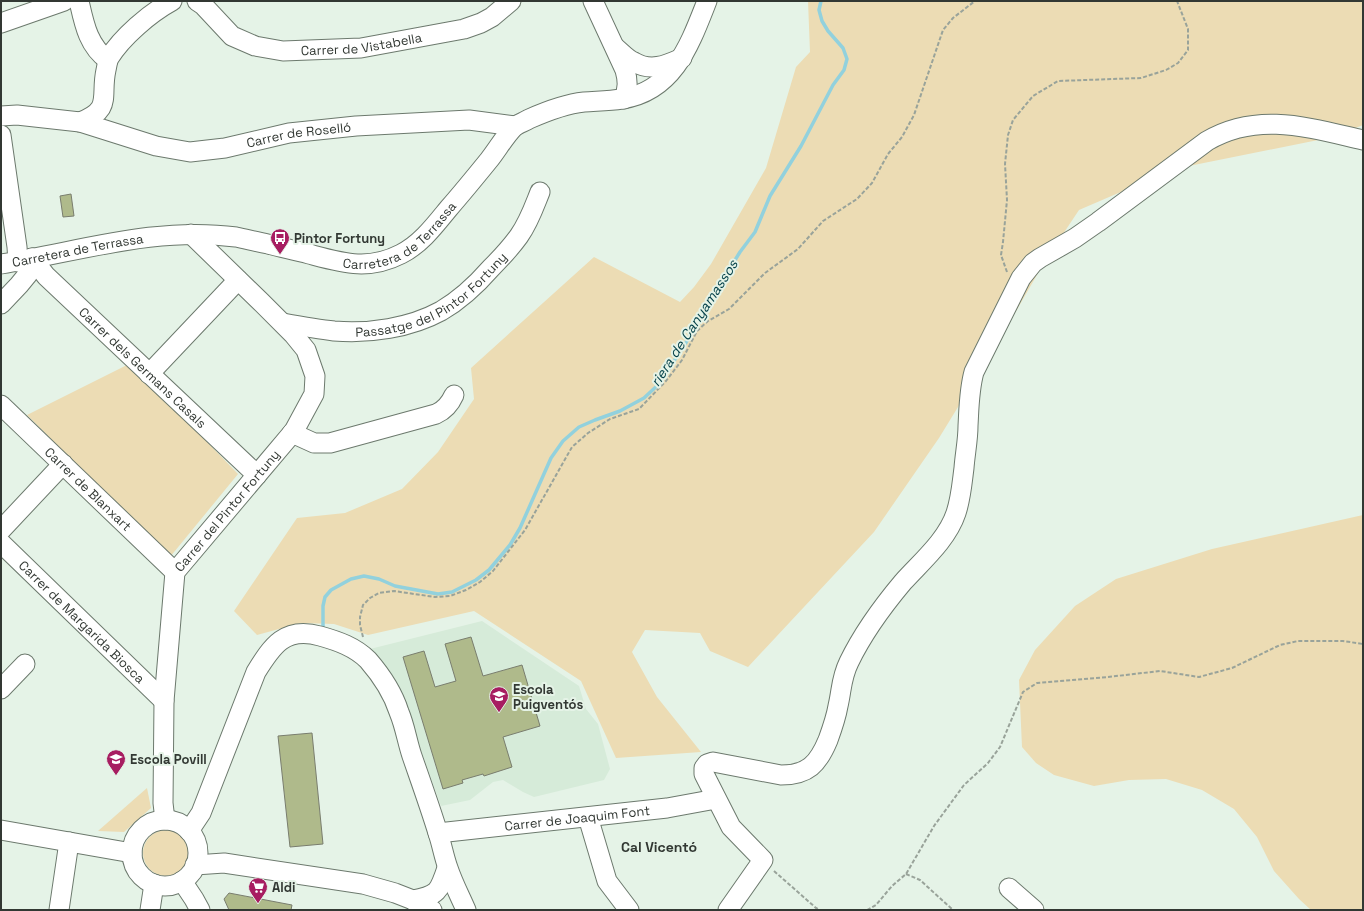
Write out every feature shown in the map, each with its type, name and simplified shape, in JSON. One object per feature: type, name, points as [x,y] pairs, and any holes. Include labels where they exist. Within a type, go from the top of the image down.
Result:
[{"type":"street","points":[[1,23],[64,1]]},
{"type":"street","points":[[79,1],[90,40],[96,50],[108,60]]},
{"type":"street","points":[[119,134],[105,114],[103,105],[105,97],[105,76],[108,60],[116,49],[137,27],[162,6],[172,1]]},
{"type":"street","name":"Carrer de Vistabella","points":[[197,1],[212,9],[232,36],[255,46],[283,51],[343,49],[381,45],[471,27],[492,17],[511,1]]},
{"type":"street","points":[[592,1],[625,70],[628,81],[624,99]]},
{"type":"street","name":"Carretera de Terrassa","points":[[17,261],[99,245],[191,234],[236,237],[338,262],[369,264],[388,260],[403,253],[416,244],[431,230],[477,176],[515,126],[547,111],[583,102],[624,99],[642,93],[658,85],[682,58],[707,1]]},
{"type":"street","points":[[615,47],[634,62],[649,67],[665,66],[682,58]]},
{"type":"street","points":[[80,122],[92,117],[103,105]]},
{"type":"street","name":"Carrer de Roselló","points":[[1,116],[17,115],[80,122],[156,146],[190,152],[225,148],[289,133],[356,126],[469,120],[515,126]]},
{"type":"street","points":[[728,910],[763,860],[731,827],[704,774],[704,768],[710,763],[720,763],[781,775],[790,775],[802,772],[819,759],[835,721],[840,686],[844,673],[863,637],[878,613],[904,581],[929,554],[954,520],[961,494],[968,431],[971,381],[974,372],[1021,278],[1033,263],[1075,238],[1207,141],[1219,134],[1257,124],[1289,124],[1363,140]]},
{"type":"street","points":[[1,135],[4,183],[17,247],[17,261],[28,274],[1,304]]},
{"type":"street","name":"Passatge del Pintor Fortuny","points":[[283,323],[335,331],[361,331],[394,328],[420,320],[440,311],[478,283],[520,235],[540,192]]},
{"type":"street","name":"Carrer del Pintor Fortuny","points":[[165,820],[163,803],[164,701],[175,572],[292,433],[314,394],[315,376],[306,350],[283,323],[191,234]]},
{"type":"street","name":"Carrer del Pintor Fortuny","points":[[236,237],[225,250],[241,283]]},
{"type":"street","name":"Carrer dels Germans Casals","points":[[17,261],[46,276],[257,475]]},
{"type":"street","points":[[149,374],[241,283]]},
{"type":"street","points":[[292,433],[314,443],[330,443],[436,414],[444,410],[451,402],[454,395]]},
{"type":"street","name":"Carrer de Blanxart","points":[[1,405],[175,572]]},
{"type":"street","points":[[1,530],[63,464]]},
{"type":"street","name":"Carrer de Margarida Biosca","points":[[1,543],[164,701]]},
{"type":"street","points":[[432,910],[395,893],[363,884],[224,863],[194,848],[178,823],[165,820],[149,824],[137,835],[133,844],[132,853],[138,872],[142,877],[154,884],[164,886],[182,881],[190,874],[194,848],[201,813],[256,672],[267,654],[277,642],[288,636],[299,633],[311,633],[344,644],[364,656],[382,677],[399,712],[438,833],[447,868],[466,910]]},
{"type":"street","points":[[1,689],[25,664]]},
{"type":"street","name":"Carrer de Joaquim Font","points":[[438,833],[667,808],[716,799]]},
{"type":"street","points":[[588,817],[607,881],[629,910]]},
{"type":"street","points":[[1,830],[132,853]]},
{"type":"street","points":[[60,908],[70,842]]},
{"type":"street","points":[[412,900],[429,897],[438,891],[447,868]]},
{"type":"street","points":[[182,881],[200,910]]},
{"type":"street","points":[[150,910],[154,884]]},
{"type":"street","points":[[1009,888],[1034,910]]},
{"type":"path","points":[[364,656],[365,646],[360,625],[360,617],[363,605],[370,598],[379,593],[394,591],[435,596],[450,596],[466,590],[480,582],[493,571],[525,530],[572,447],[588,433],[610,419],[639,409],[666,381],[682,360],[696,332],[708,321],[729,309],[765,273],[798,249],[823,222],[862,194],[872,183],[888,154],[902,137],[914,115],[943,30],[953,18],[975,1]]},
{"type":"path","points":[[1021,278],[1007,272],[1001,255],[1007,200],[1005,164],[1008,135],[1013,120],[1033,96],[1058,81],[1141,78],[1166,70],[1178,63],[1188,50],[1188,29],[1177,1]]},
{"type":"path","points":[[867,910],[876,905],[892,886],[906,874],[938,820],[964,785],[988,763],[1000,747],[1023,692],[1037,683],[1160,671],[1199,677],[1232,668],[1280,645],[1298,642],[1343,641],[1363,644]]},
{"type":"path","points":[[763,860],[820,910]]},
{"type":"path","points":[[906,874],[920,880],[953,910]]},
{"type":"shaded area","points":[[808,1],[1363,1],[1363,125],[1333,137],[1174,169],[1079,210],[1045,261],[1004,332],[939,438],[874,532],[748,667],[710,651],[700,633],[645,630],[632,652],[657,697],[701,752],[616,758],[581,681],[474,611],[368,635],[334,624],[301,623],[257,635],[234,611],[297,518],[345,513],[402,489],[438,452],[474,399],[471,368],[594,257],[680,302],[694,287],[711,264],[766,168],[796,67],[810,52]]},
{"type":"shaded area","points":[[131,363],[238,474],[170,557],[27,415]]},
{"type":"shaded area","points":[[1363,515],[1363,910],[1311,910],[1274,871],[1257,837],[1234,809],[1202,790],[1166,779],[1129,780],[1094,786],[1054,775],[1036,763],[1022,747],[1019,680],[1035,650],[1075,606],[1116,579],[1212,549]]},
{"type":"shaded area","name":"Escola Puigventós","points":[[482,621],[579,686],[586,709],[598,724],[610,769],[604,780],[534,797],[503,780],[493,782],[470,800],[441,806],[401,695],[391,673],[370,649]]},
{"type":"shaded area","points":[[147,788],[151,808],[124,832],[98,831]]},
{"type":"shaded area","points":[[161,830],[171,830],[183,836],[188,844],[188,862],[183,870],[175,875],[161,876],[153,873],[146,866],[143,858],[143,848],[146,840],[153,833]]},
{"type":"building","points":[[71,194],[74,216],[63,217],[60,196]]},
{"type":"building","points":[[471,637],[483,676],[522,665],[540,726],[503,737],[512,767],[484,776],[483,774],[462,780],[463,783],[443,789],[403,657],[424,651],[435,687],[456,681],[445,644]]},
{"type":"building","points":[[312,733],[323,844],[290,847],[278,736]]},
{"type":"building","name":"Aldi","points":[[229,893],[292,905],[291,910],[229,910],[224,899]]},
{"type":"waterway","name":"riera de Canyamassos","points":[[323,627],[323,606],[325,597],[331,590],[351,579],[364,576],[379,579],[395,586],[438,594],[452,592],[476,580],[489,570],[510,545],[520,528],[551,458],[563,441],[579,427],[620,411],[644,398],[659,384],[685,344],[740,252],[755,232],[770,196],[801,146],[833,85],[844,70],[847,59],[843,48],[828,31],[822,21],[819,10],[821,1]]},
{"type":"place","name":"Pintor Fortuny","points":[[280,255]]},
{"type":"place","name":"Escola Puigventós","points":[[499,713]]},
{"type":"place","name":"Escola Povill","points":[[116,776]]},
{"type":"place","name":"Aldi","points":[[258,904]]},
{"type":"district","name":"Cal Vicentó","points":[[659,847]]}]
